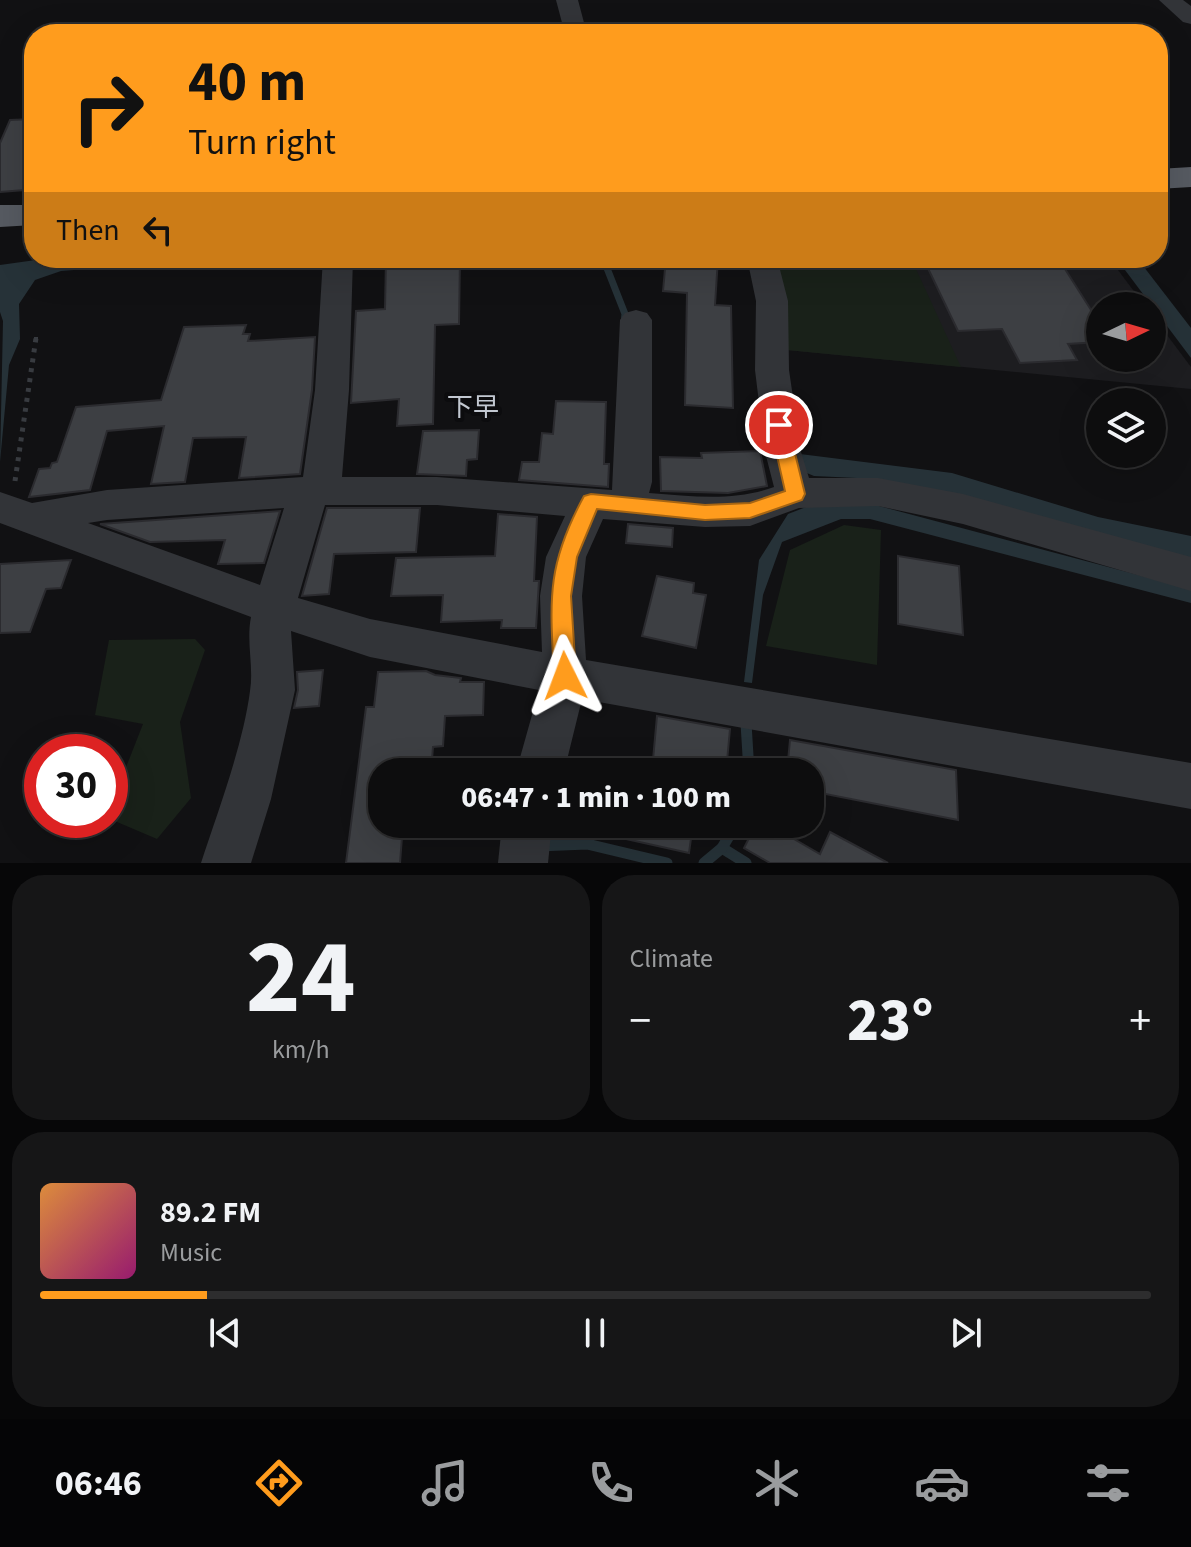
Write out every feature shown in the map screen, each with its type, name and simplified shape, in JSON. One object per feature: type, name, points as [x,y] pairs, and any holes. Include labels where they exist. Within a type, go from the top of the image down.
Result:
[{"type":"highway","points":[[1168,178],[1191,177]]},
{"type":"highway","points":[[0,216],[24,215]]},
{"type":"street","points":[[567,0],[573,24]]},
{"type":"street","points":[[1170,0],[1191,17]]},
{"type":"street","points":[[226,863],[247,799],[273,690],[270,630],[274,608],[302,510],[323,478],[337,268]]},
{"type":"street","points":[[764,268],[772,301],[773,384],[783,452],[795,494]]},
{"type":"street","points":[[544,758],[565,676],[562,583],[566,557],[608,503],[633,482],[636,320]]},
{"type":"street","points":[[15,513],[314,491],[437,491],[705,512],[750,511],[795,494],[878,492],[963,509],[1191,574]]},
{"type":"street","points":[[15,513],[274,608],[370,638],[565,676],[1191,786]]},
{"type":"street","points":[[523,863],[526,838]]},
{"type":"path","points":[[15,513],[12,501],[36,337]]},
{"type":"shaded area","points":[[24,262],[24,268],[100,268],[61,271],[35,280],[19,304],[20,339],[9,365],[0,462],[3,321],[0,312],[0,265]]},
{"type":"shaded area","points":[[775,268],[1116,268],[1134,292],[1086,292],[1086,372],[1166,372],[1166,334],[1191,367],[1191,389],[787,350]]},
{"type":"shaded area","points":[[775,268],[916,268],[961,367],[787,350]]},
{"type":"shaded area","points":[[1124,268],[1145,268],[1163,292],[1142,292]]},
{"type":"shaded area","points":[[1166,296],[1191,328],[1191,358],[1166,325]]},
{"type":"shaded area","points":[[800,454],[952,473],[1098,517],[1191,536],[1191,558],[878,479],[814,476],[802,471]]},
{"type":"shaded area","points":[[819,502],[879,506],[1191,589],[1191,603],[870,519],[841,519],[782,542],[763,595],[752,683],[744,682],[759,560],[788,514]]},
{"type":"shaded area","points":[[844,525],[881,530],[877,665],[766,646],[790,550]]},
{"type":"shaded area","points":[[195,639],[205,650],[180,722],[191,798],[157,839],[128,827],[128,762],[143,724],[95,715],[109,640]]},
{"type":"building","points":[[24,119],[24,190],[0,192],[0,143],[10,120]]},
{"type":"building","points":[[386,268],[460,268],[459,324],[435,325],[433,424],[397,426],[399,399],[351,403],[356,311],[385,309]]},
{"type":"building","points":[[665,268],[717,268],[715,305],[731,306],[733,408],[685,405],[687,293],[663,291]]},
{"type":"building","points":[[928,268],[1064,268],[1086,302],[1086,343],[1068,344],[1077,360],[1020,363],[1002,329],[958,331]]},
{"type":"building","points":[[246,325],[243,334],[250,334],[248,341],[315,337],[312,390],[300,474],[239,478],[246,437],[193,438],[185,482],[151,484],[164,426],[107,431],[90,490],[29,497],[39,469],[50,468],[52,463],[57,462],[76,407],[161,400],[184,327]]},
{"type":"building","points":[[556,401],[606,402],[604,464],[609,464],[608,487],[519,480],[522,462],[539,462],[542,433],[553,434]]},
{"type":"building","points":[[479,430],[477,459],[467,460],[466,476],[417,474],[423,431]]},
{"type":"building","points":[[760,451],[767,486],[728,493],[661,491],[660,457],[702,458],[701,453]]},
{"type":"building","points":[[327,508],[420,508],[416,552],[334,554],[329,594],[302,596]]},
{"type":"building","points":[[280,511],[264,563],[218,564],[225,540],[150,542],[100,524]]},
{"type":"building","points":[[498,514],[537,517],[534,581],[539,581],[536,628],[501,628],[502,620],[441,622],[443,595],[391,596],[396,558],[495,556]]},
{"type":"building","points":[[628,524],[673,528],[672,547],[626,543]]},
{"type":"building","points":[[898,556],[959,566],[963,635],[898,624]]},
{"type":"building","points":[[71,560],[61,588],[46,589],[30,632],[0,633],[0,564]]},
{"type":"building","points":[[657,576],[694,583],[693,593],[706,595],[696,648],[642,636]]},
{"type":"building","points":[[323,670],[319,706],[294,708],[298,690],[297,672]]},
{"type":"building","points":[[426,671],[461,678],[460,682],[484,682],[483,715],[445,716],[443,746],[433,747],[432,758],[368,758],[368,838],[402,838],[400,863],[346,863],[366,707],[374,707],[378,672]]},
{"type":"building","points":[[657,716],[730,729],[727,758],[653,758]]},
{"type":"building","points":[[790,740],[956,770],[958,820],[824,794],[824,758],[788,758]]},
{"type":"building","points":[[830,832],[888,863],[770,863],[744,848],[749,838],[792,838],[820,854]]},
{"type":"building","points":[[622,838],[691,838],[689,853]]},
{"type":"waterway","points":[[607,268],[625,314],[624,323]]},
{"type":"waterway","points":[[746,723],[748,758]]},
{"type":"waterway","points":[[722,848],[728,838]]},
{"type":"waterway","points":[[538,846],[587,844],[667,863]]},
{"type":"waterway","points":[[704,863],[722,848]]},
{"type":"waterway","points":[[722,848],[746,863]]},
{"type":"district","name":"下早","points":[[473,407]]},
{"type":"route","points":[[565,676],[563,576],[566,557],[591,501],[705,512],[750,511],[795,494],[779,425]]}]
